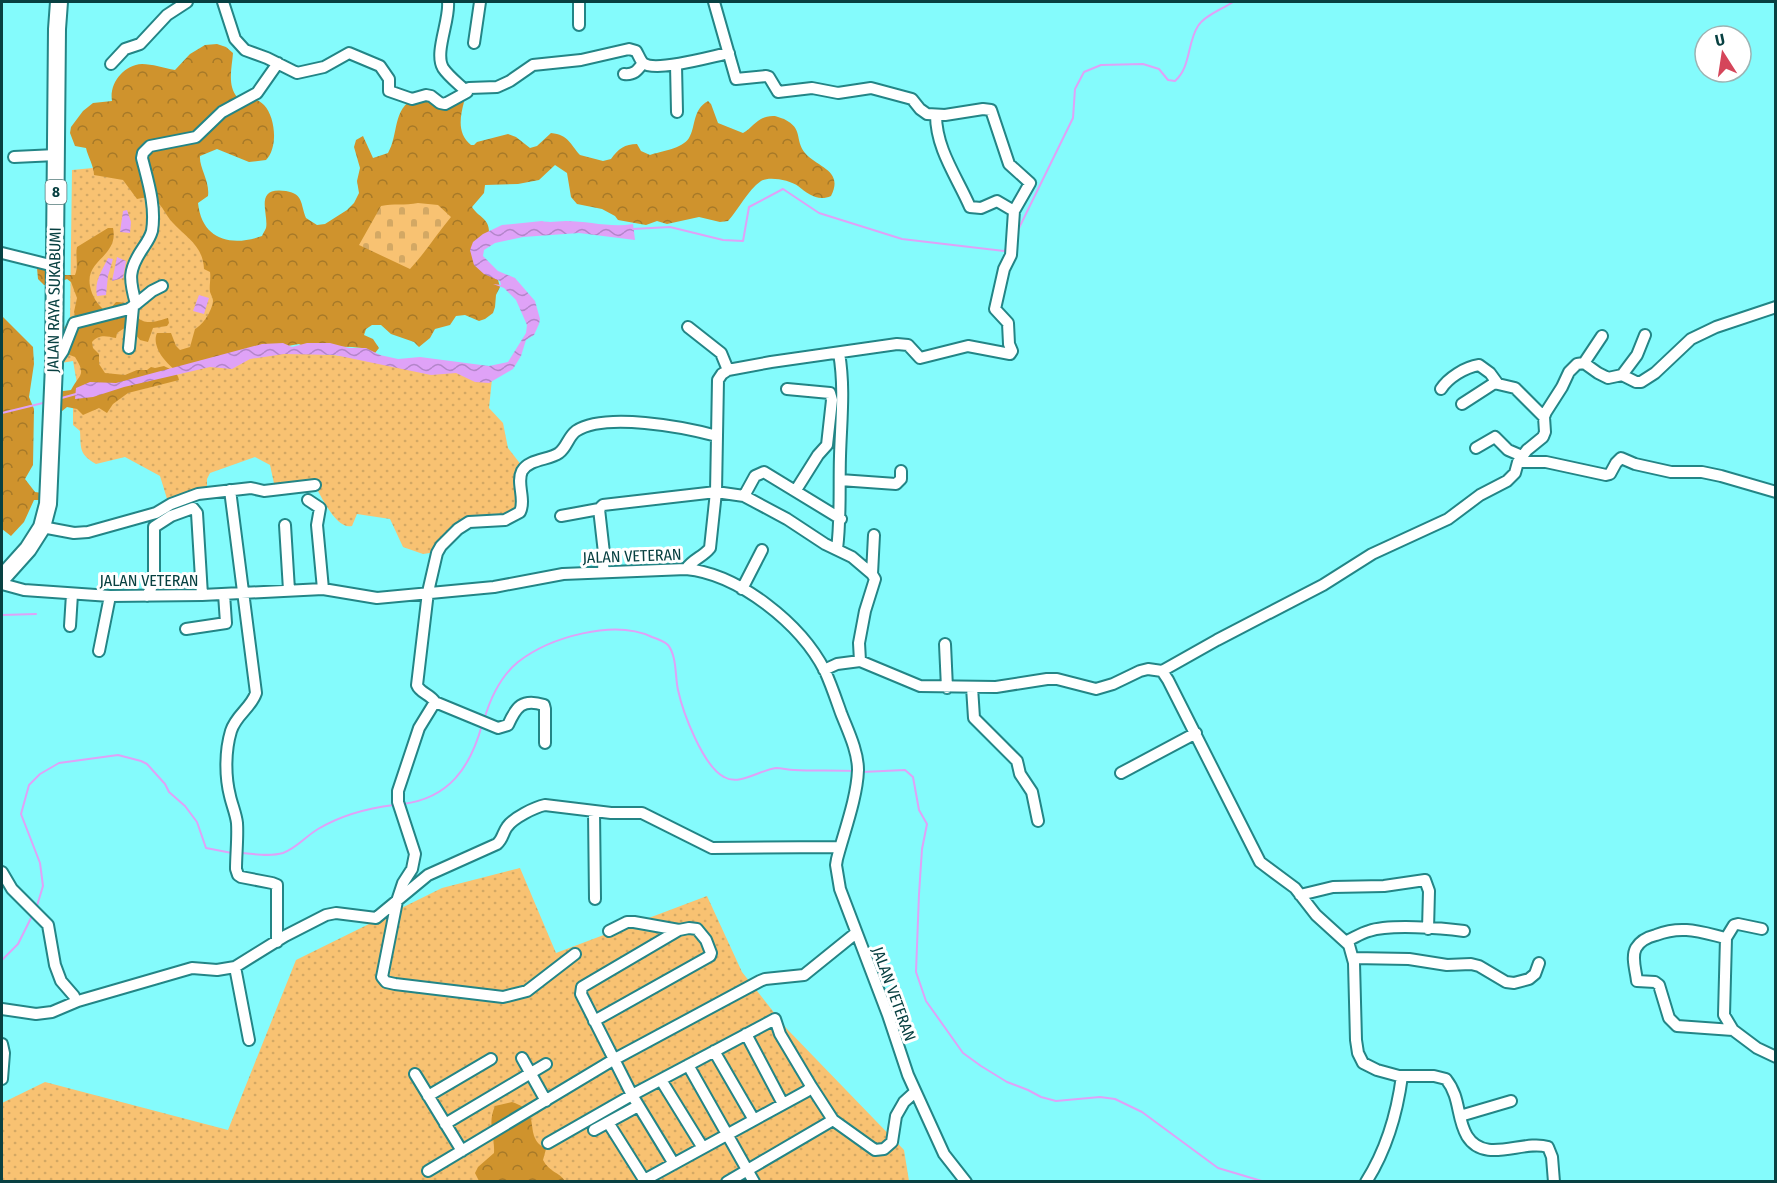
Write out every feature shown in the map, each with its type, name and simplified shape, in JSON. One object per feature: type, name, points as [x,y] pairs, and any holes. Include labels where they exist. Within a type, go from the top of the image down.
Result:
[{"type":"highway","name":"JALAN RAYA SUKABUMI","points":[[53,374],[59,2]]},
{"type":"highway","name":"8","points":[[2,578],[28,549],[42,527],[48,504],[53,374]]},
{"type":"street","points":[[111,64],[125,49],[140,44],[167,15],[187,2]]},
{"type":"street","points":[[223,2],[238,43],[245,50],[297,73],[324,67],[349,53],[380,66],[389,79],[389,91],[412,99],[426,95],[445,104],[467,92],[469,88],[497,87],[510,81],[532,65],[581,60],[632,49],[638,52],[643,63],[649,65],[676,64],[729,53]]},
{"type":"street","points":[[448,2],[449,11],[440,59],[443,69],[467,92]]},
{"type":"street","points":[[474,43],[480,2]]},
{"type":"street","points":[[579,2],[579,25]]},
{"type":"street","points":[[686,569],[691,562],[710,548],[716,492],[718,380],[722,374],[728,370],[771,362],[904,344],[908,345],[920,358],[968,346],[1010,354],[1012,351],[1009,344],[1008,323],[995,309],[1004,269],[1011,255],[1014,211],[1030,183],[1009,164],[991,110],[983,108],[936,115],[923,112],[912,99],[871,88],[838,93],[812,88],[778,92],[766,76],[736,79],[714,2]]},
{"type":"street","points":[[129,348],[135,306],[131,271],[150,237],[154,209],[143,153],[150,147],[196,137],[222,112],[257,93],[278,63]]},
{"type":"street","points":[[624,74],[633,74],[643,63]]},
{"type":"street","points":[[676,64],[677,112]]},
{"type":"street","points":[[936,115],[936,135],[952,174],[970,207],[982,208],[997,201],[1014,211]]},
{"type":"street","points":[[15,157],[56,154]]},
{"type":"street","points":[[2,253],[54,266]]},
{"type":"street","points":[[53,374],[74,323],[135,306],[152,291],[162,286]]},
{"type":"street","points":[[824,670],[837,664],[860,661],[920,686],[996,687],[1047,679],[1096,689],[1113,684],[1140,671],[1148,669],[1162,671],[1323,585],[1372,554],[1449,519],[1480,495],[1507,481],[1515,473],[1520,459],[1545,432],[1544,417],[1569,372],[1577,364],[1584,363],[1608,378],[1622,375],[1641,382],[1649,379],[1691,339],[1716,327],[1776,307]]},
{"type":"street","points":[[688,327],[721,352],[728,370]]},
{"type":"street","points":[[1622,375],[1637,355],[1645,335]]},
{"type":"street","points":[[1584,363],[1602,336]]},
{"type":"street","points":[[837,549],[841,519],[843,384],[839,353]]},
{"type":"street","points":[[1441,389],[1449,380],[1475,365],[1483,367],[1501,386],[1515,388],[1544,417]]},
{"type":"street","points":[[1462,404],[1496,382]]},
{"type":"street","points":[[787,389],[830,393],[832,400],[827,445],[796,490]]},
{"type":"street","points":[[545,743],[544,705],[518,705],[508,725],[498,728],[435,702],[432,697],[419,689],[417,685],[428,592],[437,553],[448,537],[469,522],[505,520],[520,512],[521,474],[525,468],[558,454],[565,447],[569,437],[577,430],[593,423],[615,422],[682,427],[717,436]]},
{"type":"street","points":[[1476,448],[1495,437],[1520,459],[1546,462],[1606,475],[1610,474],[1616,462],[1621,458],[1635,464],[1671,472],[1702,472],[1721,476],[1776,492]]},
{"type":"street","points":[[744,496],[755,476],[764,471],[841,519]]},
{"type":"street","points":[[840,480],[896,484],[901,479],[901,471]]},
{"type":"street","points":[[42,527],[74,533],[88,532],[156,513],[171,504],[198,494],[254,488],[264,491],[315,486]]},
{"type":"street","points":[[230,490],[241,593],[256,693],[239,714],[231,731],[228,749],[229,795],[237,821],[236,869],[241,877],[277,885],[277,942]]},
{"type":"street","points":[[561,516],[599,509],[610,503],[716,492],[744,496],[852,557],[872,574],[875,579],[865,611],[859,643],[860,661]]},
{"type":"street","points":[[308,500],[320,508],[317,525],[323,589]]},
{"type":"street","points":[[147,596],[154,582],[154,527],[171,516],[193,508],[197,513],[202,595]]},
{"type":"street","points":[[599,509],[604,553],[603,571]]},
{"type":"street","points":[[285,525],[290,590]]},
{"type":"street","points":[[872,574],[874,535]]},
{"type":"street","points":[[742,589],[762,550]]},
{"type":"street","name":"JALAN VETERAN","points":[[2,584],[24,590],[110,596],[202,595],[323,589],[370,598],[494,587],[563,574],[686,569],[714,574],[763,602],[797,630],[824,670],[854,747],[858,769],[856,786],[836,865],[837,875],[908,1075],[944,1154],[966,1182]]},
{"type":"street","points":[[154,582],[200,580]]},
{"type":"street","points":[[70,626],[72,594]]},
{"type":"street","points":[[186,629],[226,623],[224,594]]},
{"type":"street","points":[[99,651],[110,596]]},
{"type":"street","points":[[945,644],[947,688]]},
{"type":"street","points":[[1162,671],[1196,733],[1260,862],[1291,884],[1316,915],[1347,941],[1353,958],[1355,1026],[1360,1058],[1367,1067],[1402,1076],[1434,1076],[1446,1079],[1455,1092],[1468,1138],[1478,1146],[1504,1151],[1538,1145],[1548,1147],[1552,1157],[1554,1182]]},
{"type":"street","points":[[972,687],[974,718],[1017,761],[1020,774],[1032,792],[1038,821]]},
{"type":"street","points":[[435,702],[419,728],[398,791],[398,802],[415,854],[415,862],[403,883],[397,901],[382,977],[386,982],[503,997],[514,996],[527,991],[575,954]]},
{"type":"street","points":[[1121,773],[1196,733]]},
{"type":"street","points":[[2,1009],[36,1014],[52,1012],[78,1001],[192,969],[217,970],[235,967],[326,915],[336,913],[376,918],[428,875],[497,844],[507,826],[538,806],[650,815],[712,848],[840,848]]},
{"type":"street","points":[[594,811],[595,899]]},
{"type":"street","points":[[2,872],[12,889],[48,925],[55,965],[61,981],[74,996]]},
{"type":"street","points":[[1300,895],[1333,886],[1384,886],[1425,880],[1429,891],[1428,929]]},
{"type":"street","points":[[594,1021],[710,956],[711,950],[701,932],[694,928],[680,930],[627,922],[609,931]]},
{"type":"street","points":[[1762,929],[1738,924],[1734,925],[1726,938],[1724,1015],[1733,1030],[1757,1048],[1776,1057]]},
{"type":"street","points":[[1347,941],[1369,930],[1378,929],[1464,931]]},
{"type":"street","points":[[1726,938],[1687,929],[1668,930],[1640,942],[1635,949],[1634,960],[1637,981],[1655,982],[1659,986],[1670,1018],[1677,1026],[1733,1030]]},
{"type":"street","points":[[674,1164],[638,1106],[581,994],[582,987],[680,930]]},
{"type":"street","points":[[428,1171],[613,1060],[765,979],[804,975],[856,933]]},
{"type":"street","points":[[1353,958],[1410,959],[1447,965],[1471,964],[1479,966],[1506,982],[1514,983],[1529,979],[1535,974],[1539,963]]},
{"type":"street","points":[[235,967],[249,1040]]},
{"type":"street","points":[[548,1143],[775,1018],[780,1034],[833,1120],[854,1133],[869,1147],[884,1149],[892,1142],[896,1116],[901,1108],[907,1106],[917,1095]]},
{"type":"street","points":[[746,1034],[783,1104]]},
{"type":"street","points":[[2,1044],[4,1053],[2,1079]]},
{"type":"street","points":[[714,1051],[754,1120]]},
{"type":"street","points":[[522,1058],[546,1101]]},
{"type":"street","points":[[428,1096],[491,1059]]},
{"type":"street","points":[[445,1124],[546,1064]]},
{"type":"street","points":[[688,1065],[754,1182]]},
{"type":"street","points":[[415,1074],[462,1151]]},
{"type":"street","points":[[1366,1182],[1395,1118],[1402,1076]]},
{"type":"street","points":[[661,1080],[703,1148]]},
{"type":"street","points":[[609,1124],[645,1180],[807,1091],[811,1086]]},
{"type":"street","points":[[1460,1116],[1511,1101]]},
{"type":"street","points":[[594,1130],[609,1124],[638,1106]]},
{"type":"street","points":[[727,1182],[833,1120]]},
{"type":"green space","points":[[217,44],[233,53],[232,87],[237,97],[252,98],[264,105],[271,117],[274,133],[270,155],[266,160],[249,162],[217,149],[200,156],[208,196],[198,203],[205,225],[220,238],[239,241],[262,236],[266,228],[266,197],[269,193],[276,191],[292,192],[299,197],[306,218],[317,225],[325,224],[347,210],[359,193],[357,181],[360,168],[354,147],[356,140],[363,136],[373,158],[388,153],[399,115],[415,98],[432,103],[457,98],[464,102],[461,119],[462,131],[463,136],[471,145],[508,134],[530,148],[537,146],[551,133],[565,138],[580,155],[603,161],[611,159],[619,150],[629,145],[637,144],[641,151],[650,155],[682,145],[691,134],[699,109],[708,101],[718,123],[743,133],[764,117],[776,116],[790,123],[797,130],[805,153],[832,175],[834,187],[831,196],[817,198],[790,182],[780,179],[765,180],[751,190],[728,221],[720,222],[699,217],[667,224],[657,221],[646,225],[618,220],[602,209],[577,204],[571,197],[567,173],[555,165],[539,180],[518,184],[485,185],[484,193],[472,207],[489,227],[489,232],[473,251],[498,280],[500,287],[493,313],[485,319],[479,321],[465,315],[456,316],[450,325],[435,329],[430,338],[419,347],[414,342],[391,334],[381,325],[372,325],[366,329],[364,335],[373,339],[379,348],[375,353],[362,348],[299,344],[200,361],[194,367],[177,371],[168,364],[158,349],[157,333],[171,333],[180,350],[190,347],[195,329],[204,321],[212,305],[210,272],[204,269],[201,254],[197,248],[155,200],[137,199],[123,180],[94,175],[86,148],[75,146],[70,133],[71,127],[83,111],[93,103],[112,101],[115,82],[129,68],[146,64],[175,70],[190,54],[205,45]]},
{"type":"green space","points":[[103,167],[158,197],[210,253],[217,316],[182,361],[172,369],[78,389],[73,361],[61,363],[62,329],[70,322],[72,170]]},
{"type":"green space","points":[[418,203],[438,205],[451,217],[410,269],[359,245],[381,206]]},
{"type":"green space","points":[[108,228],[113,228],[114,238],[107,252],[92,270],[90,277],[90,286],[95,300],[105,311],[116,302],[122,302],[143,321],[152,322],[168,318],[169,323],[167,326],[153,328],[148,342],[140,340],[130,328],[126,327],[117,333],[116,338],[106,336],[97,338],[92,342],[93,348],[99,354],[99,364],[105,373],[125,375],[137,370],[164,366],[175,373],[179,380],[128,393],[113,404],[107,413],[99,408],[83,415],[77,409],[67,407],[56,416],[56,392],[71,390],[81,372],[75,357],[67,354],[65,350],[77,322],[74,312],[77,298],[71,282],[67,279],[53,285],[44,285],[38,279],[37,268],[47,257],[65,275],[75,275],[77,247]]},
{"type":"green space","points":[[2,316],[33,347],[34,364],[29,397],[34,409],[33,465],[25,479],[35,492],[42,493],[42,500],[34,500],[24,522],[11,536],[2,529]]},
{"type":"green space","points":[[284,353],[362,358],[492,379],[489,408],[503,423],[508,448],[522,466],[523,502],[513,515],[469,520],[430,553],[423,554],[403,547],[390,519],[357,514],[352,526],[340,523],[314,484],[275,488],[270,465],[255,457],[210,473],[207,479],[207,489],[168,502],[160,476],[125,457],[96,464],[86,457],[82,450],[80,431],[73,425],[73,405],[177,374]]},
{"type":"green space","points":[[520,868],[556,953],[707,896],[742,972],[787,1029],[904,1150],[909,1181],[2,1182],[2,1103],[45,1082],[228,1130],[296,960],[442,888]]},
{"type":"green space","points":[[512,1102],[528,1112],[535,1137],[546,1149],[543,1160],[565,1181],[479,1181],[475,1173],[478,1167],[494,1153],[491,1124],[495,1106]]},
{"type":"water","points":[[127,210],[131,222],[130,233],[120,232],[123,211]]},
{"type":"water","points":[[542,221],[633,224],[635,240],[579,233],[523,237],[495,243],[484,250],[483,256],[498,271],[515,278],[535,301],[540,319],[534,335],[526,340],[521,356],[513,369],[489,383],[475,382],[456,373],[431,375],[335,355],[284,354],[250,359],[232,369],[210,367],[124,387],[93,397],[75,399],[76,388],[90,382],[116,383],[262,344],[283,343],[292,347],[307,343],[330,343],[349,348],[366,348],[380,355],[398,359],[420,357],[489,366],[508,362],[526,333],[527,325],[516,300],[504,288],[493,284],[501,285],[500,281],[484,274],[474,265],[470,250],[473,242],[483,234],[502,225]]},
{"type":"water","points":[[117,257],[126,261],[123,278],[112,281]]},
{"type":"water","points":[[108,258],[113,259],[106,295],[97,296],[98,281]]},
{"type":"water","points":[[199,295],[209,298],[204,314],[193,311]]},
{"type":"waterway","points":[[1017,232],[1073,118],[1075,89],[1084,72],[1101,65],[1143,64],[1159,69],[1168,80],[1175,81],[1184,69],[1198,26],[1210,15],[1233,2]]},
{"type":"waterway","points":[[633,229],[670,227],[723,240],[743,241],[749,207],[783,189],[819,213],[902,239],[1004,251],[1007,247]]},
{"type":"waterway","points":[[58,399],[76,394]]},
{"type":"waterway","points":[[2,413],[47,402]]},
{"type":"waterway","points":[[2,615],[36,614]]},
{"type":"waterway","points":[[484,720],[489,704],[501,681],[518,662],[531,653],[564,638],[583,633],[601,630],[637,632],[668,645],[689,725],[709,762],[724,777],[743,779],[776,768],[854,771]]},
{"type":"waterway","points":[[403,804],[419,801],[445,788],[464,767],[482,725]]},
{"type":"waterway","points":[[36,909],[43,886],[40,863],[21,814],[29,785],[40,774],[59,763],[118,755],[147,764],[197,822],[206,848],[232,853]]},
{"type":"waterway","points":[[862,772],[905,770],[913,777],[919,810],[927,824],[922,849],[916,972],[926,1001],[963,1053],[1007,1082],[1041,1097],[1056,1101],[1100,1097],[1115,1099],[1142,1112],[1218,1168],[1265,1182]]},
{"type":"waterway","points":[[241,853],[268,855],[283,853],[318,829],[345,816],[394,805]]},
{"type":"waterway","points":[[2,960],[18,944],[33,914]]}]
